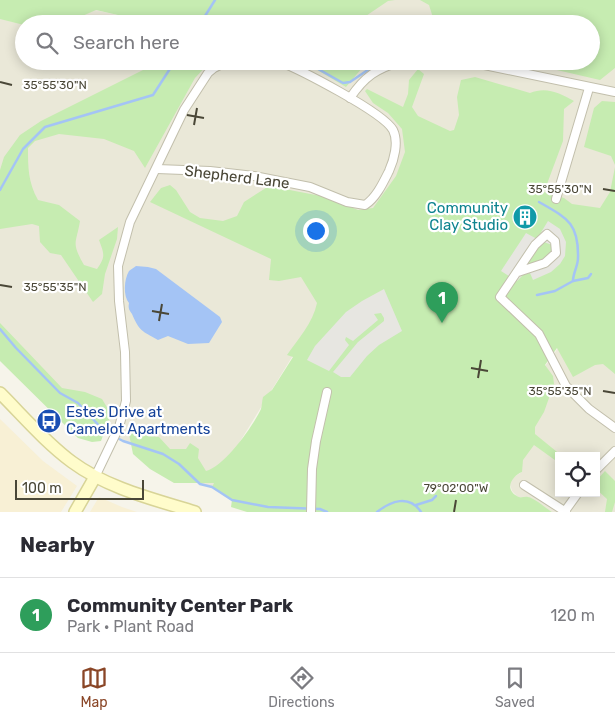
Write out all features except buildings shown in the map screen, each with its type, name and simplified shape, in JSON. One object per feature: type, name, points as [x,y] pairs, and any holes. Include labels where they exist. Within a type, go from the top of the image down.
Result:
[{"type":"main road","points":[[0,393],[72,462],[95,477],[132,492],[195,512]]},
{"type":"main road","points":[[75,512],[95,477]]},
{"type":"street","points":[[95,477],[119,427],[126,401],[125,352],[119,301],[118,266],[130,222],[184,110],[203,79],[212,70]]},
{"type":"street","name":"Shepherd Lane","points":[[156,169],[210,171],[254,176],[310,187],[347,202],[364,205],[374,196],[386,178],[394,159],[395,140],[392,130],[384,120],[350,98],[296,70]]},
{"type":"street","points":[[350,98],[363,79],[377,70]]},
{"type":"street","points":[[506,70],[615,92]]},
{"type":"street","points":[[556,199],[589,88]]},
{"type":"street","points":[[518,272],[545,263],[556,253],[555,241],[547,234],[534,245],[500,297],[538,334],[566,386],[589,408],[615,428]]},
{"type":"street","points":[[311,512],[316,441],[327,392]]},
{"type":"street","points":[[600,466],[615,451]]},
{"type":"street","points":[[524,485],[566,512],[575,497]]},
{"type":"shaded area","points":[[0,0],[91,9],[117,15],[15,15],[15,70],[600,70],[600,48],[615,26],[615,238],[428,136],[212,487],[200,484],[179,464],[163,454],[123,441],[104,431],[60,393],[0,329]]},
{"type":"shaded area","points":[[371,0],[615,0],[599,15],[354,15]]},
{"type":"shaded area","points":[[548,221],[560,229],[566,242],[565,256],[560,264],[551,272],[533,280],[530,273],[523,275],[517,281],[501,271],[526,233],[537,239]],"holes":[[[544,242],[552,245],[552,252],[545,258],[526,265],[540,244]]]},
{"type":"shaded area","points":[[615,247],[615,512],[552,512],[528,497],[518,497],[512,491],[510,484],[512,478],[522,472],[509,416],[556,351]]},
{"type":"shaded area","points":[[384,289],[402,331],[379,345],[367,356],[350,377],[341,377],[333,372],[358,342],[384,321],[381,313],[374,314],[378,320],[353,341],[346,337],[345,340],[349,345],[329,371],[307,360],[315,346],[346,312]]},
{"type":"shaded area","points":[[0,419],[43,461],[77,486],[61,512],[0,512]]},
{"type":"shaded area","points":[[99,497],[122,507],[137,512],[90,512]]},
{"type":"green space","points":[[0,0],[395,0],[388,1],[367,15],[118,15],[96,10],[85,15],[15,15],[15,23],[0,19]]},
{"type":"green space","points":[[420,0],[615,0],[615,68],[600,80],[557,70],[600,70],[600,15],[432,15],[429,5]]},
{"type":"green space","points":[[143,70],[203,70],[195,78],[145,168],[134,151],[104,139],[59,134],[35,141],[28,148],[30,181],[38,200],[59,205],[80,221],[76,247],[84,265],[97,269],[103,255],[99,240],[118,227],[117,239],[105,274],[102,294],[93,302],[61,255],[50,253],[40,242],[39,226],[32,224],[0,229],[0,170],[4,157],[20,135],[41,121]]},
{"type":"green space","points":[[317,70],[360,70],[346,87]]},
{"type":"green space","points":[[419,70],[424,74],[412,107],[418,116],[450,131],[454,130],[459,115],[457,97],[461,80],[475,77],[530,93],[547,90],[558,93],[574,101],[564,109],[563,141],[544,192],[564,198],[572,204],[600,208],[610,192],[615,167],[615,374],[603,364],[595,365],[573,377],[557,348],[545,365],[553,376],[554,384],[544,412],[535,427],[535,434],[557,452],[555,452],[555,460],[534,445],[523,460],[522,472],[515,476],[510,486],[513,493],[517,496],[531,498],[552,512],[247,512],[231,507],[232,500],[212,487],[214,483],[174,483],[150,469],[133,454],[128,429],[148,436],[159,437],[170,449],[186,449],[190,443],[199,449],[198,458],[206,471],[213,468],[230,454],[257,416],[261,409],[263,397],[272,390],[293,357],[287,355],[309,324],[317,303],[301,277],[279,281],[269,280],[271,259],[150,202],[161,188],[170,185],[176,190],[190,212],[200,218],[223,221],[237,216],[244,202],[269,186],[326,197],[358,210],[373,208],[396,176],[405,152],[402,129],[388,113],[373,103],[365,91],[367,89],[403,107],[408,94],[409,80]]},
{"type":"green space","points":[[602,101],[615,102],[615,165],[611,156],[584,147],[594,108]]},
{"type":"green space","points":[[0,323],[62,388],[85,392],[102,399],[111,414],[101,441],[92,442],[78,438],[0,361]]},
{"type":"green space","points":[[605,471],[615,481],[615,502],[612,512],[605,512],[607,499],[600,493],[600,477]]},
{"type":"water","points":[[136,266],[156,269],[220,317],[222,322],[209,343],[188,344],[168,336],[158,340],[142,330],[129,310],[129,303],[125,292],[127,274]]},
{"type":"waterway","points":[[206,15],[215,0]]},
{"type":"waterway","points":[[0,190],[23,149],[45,127],[153,95],[169,70]]},
{"type":"waterway","points":[[320,70],[343,83],[350,82],[368,70]]},
{"type":"waterway","points":[[537,295],[555,291],[573,281],[578,258],[576,237],[569,223],[539,202]]},
{"type":"waterway","points":[[573,281],[588,278],[591,274]]},
{"type":"waterway","points":[[0,329],[60,393],[78,403],[104,431],[123,441],[163,454],[179,464],[200,484],[212,487],[232,500],[268,507],[320,509],[327,512]]},
{"type":"waterway","points":[[416,505],[432,500],[436,496]]},
{"type":"waterway","points":[[377,512],[394,502],[400,501],[411,503],[421,512]]},
{"type":"place","name":"Community Clay Studio","points":[[525,217]]},
{"type":"place","name":"Community Center Park","points":[[442,323]]},
{"type":"place","name":"Estes Drive at Camelot Apartments","points":[[49,421]]}]
